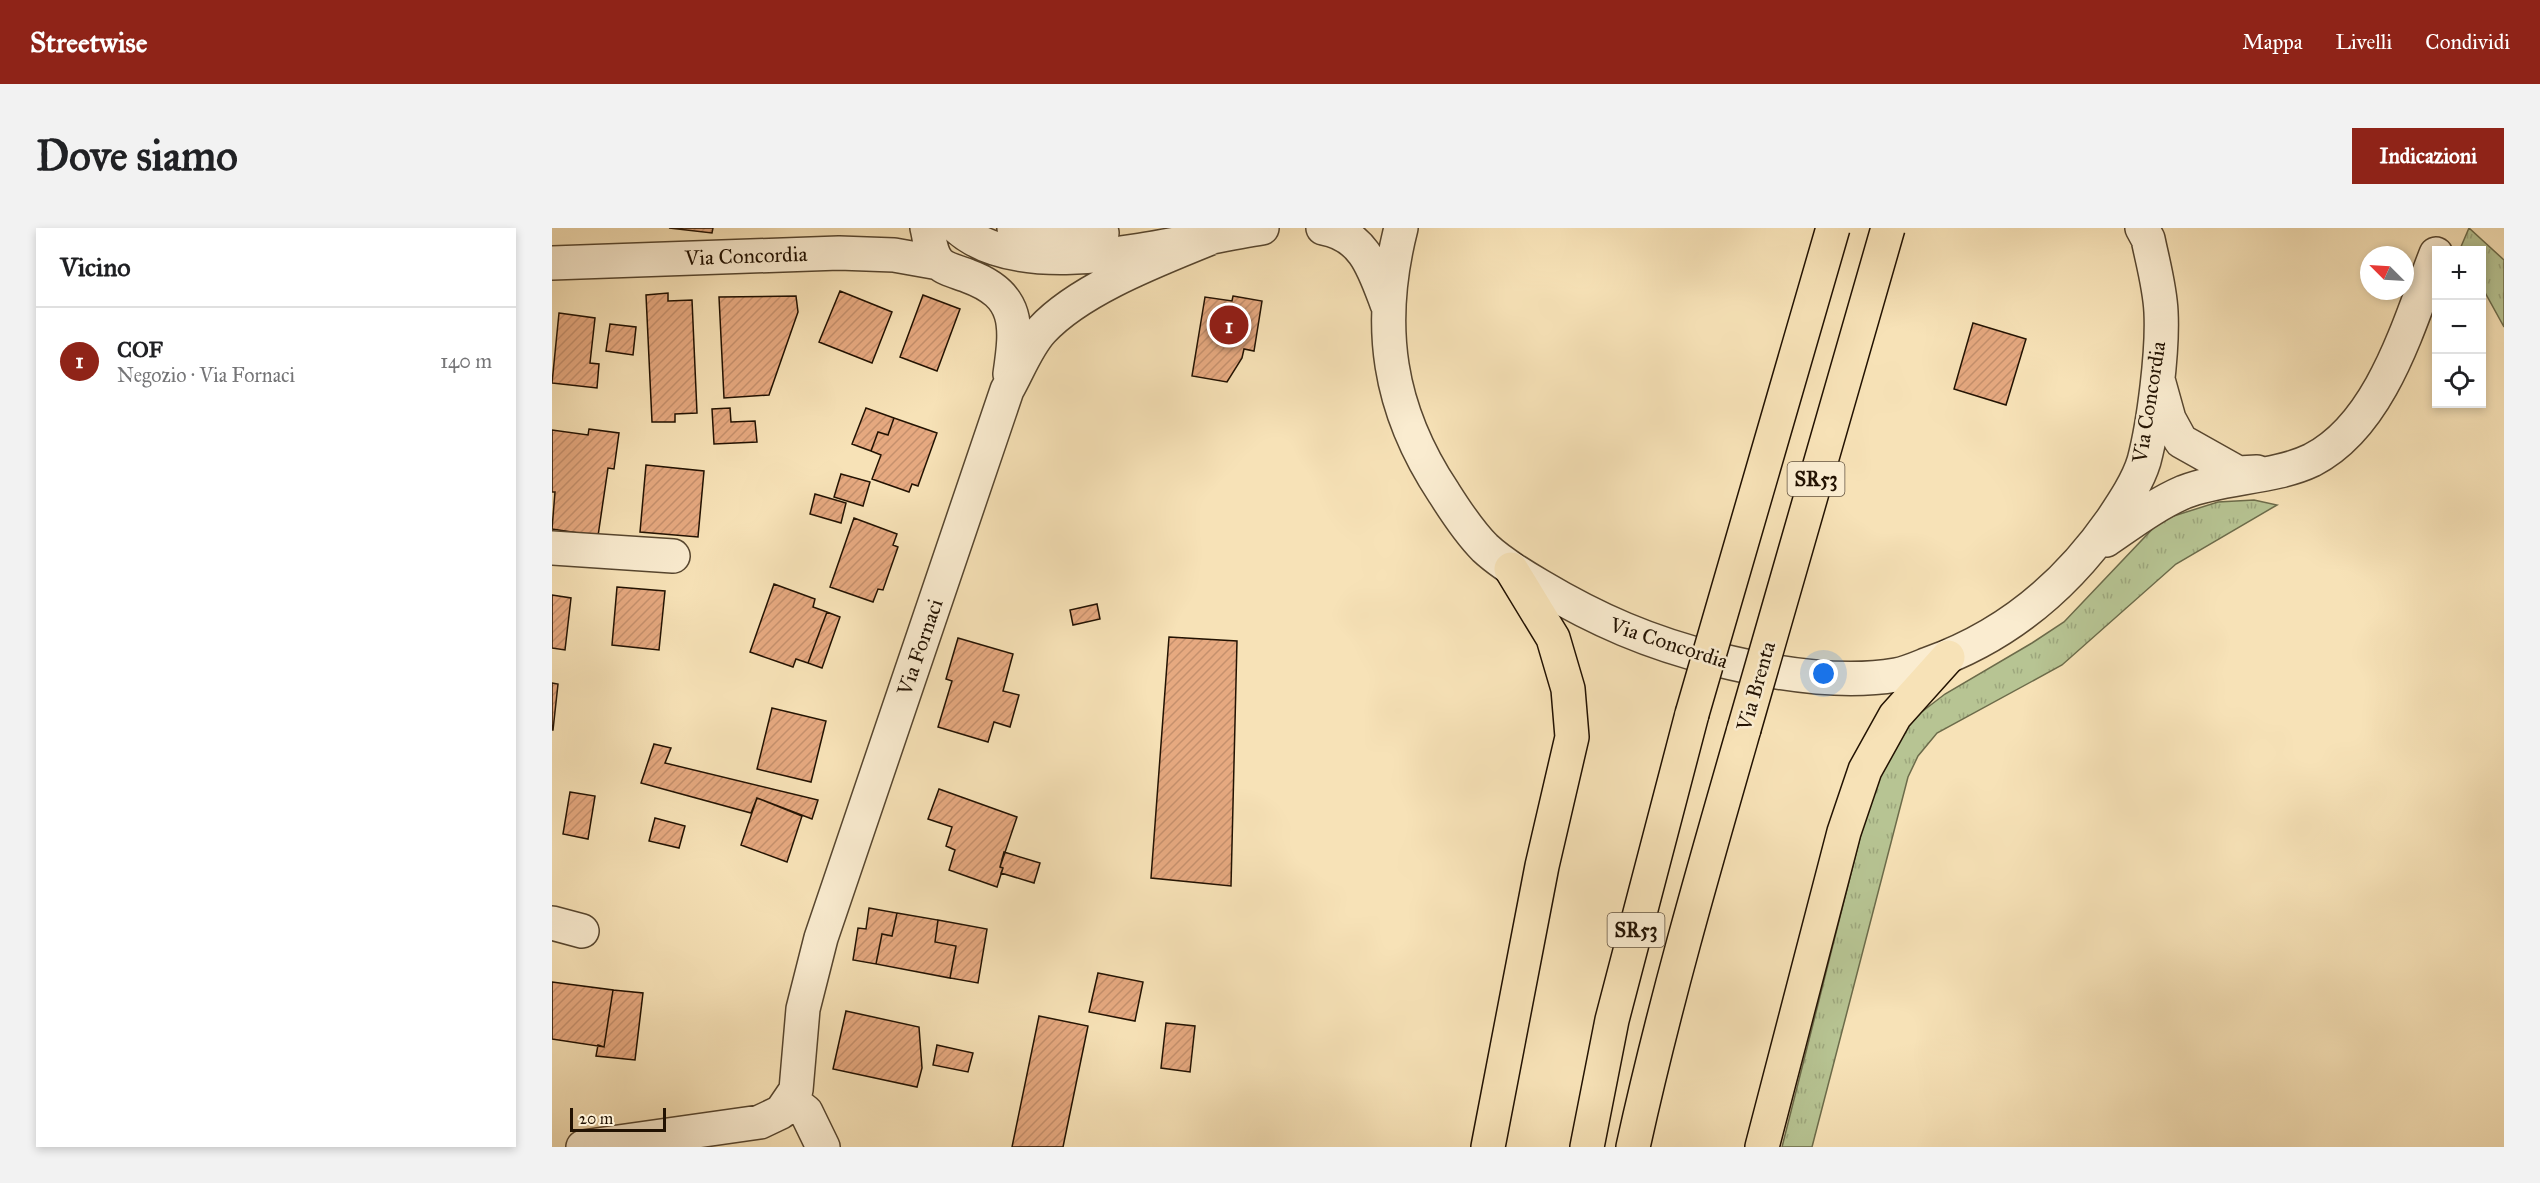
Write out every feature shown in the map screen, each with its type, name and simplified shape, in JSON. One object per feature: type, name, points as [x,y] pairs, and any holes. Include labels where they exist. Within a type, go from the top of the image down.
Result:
[{"type":"highway","name":"SR53","points":[[1587,1147],[1612,1020],[1692,714],[1833,228]]},
{"type":"highway","name":"Via Brenta","points":[[1633,1147],[1654,1050],[1685,934],[1888,228]]},
{"type":"highway","points":[[1488,1147],[1540,878],[1572,737],[1568,689],[1553,638],[1511,569]]},
{"type":"highway","points":[[1762,1147],[1844,832],[1865,770],[1895,716],[1948,657]]},
{"type":"street","points":[[927,228],[932,250],[939,263]]},
{"type":"street","points":[[958,228],[982,244],[1000,251],[1033,258],[1088,256],[1208,239],[1262,228]]},
{"type":"street","points":[[1014,228],[1062,235],[1139,228]]},
{"type":"street","points":[[1323,228],[1356,241],[1371,261],[1388,306]]},
{"type":"street","name":"Via Concordia","points":[[1401,228],[1388,306],[1392,374],[1412,438],[1460,517],[1484,547],[1511,569],[1588,615],[1624,631],[1679,650],[1741,666],[1803,675],[1854,678],[1898,675],[1948,657],[2007,627],[2062,581],[2091,550],[2124,502],[2144,462],[2157,377],[2162,312],[2148,239],[2142,228]]},
{"type":"street","points":[[2439,246],[2446,228]]},
{"type":"street","name":"Via Fornaci","points":[[791,1101],[799,1082],[803,1009],[821,938],[1007,390],[1037,337],[1059,315],[1080,299],[1208,239]]},
{"type":"street","name":"Via Concordia","points":[[552,263],[839,254],[894,255],[939,263],[991,286],[1002,295],[1010,307],[1015,335],[1007,390]]},
{"type":"street","points":[[2091,550],[2151,509],[2185,492],[2311,460],[2336,444],[2364,416],[2390,369],[2432,264]]},
{"type":"street","points":[[2157,377],[2169,419],[2181,441],[2238,473],[2268,472]]},
{"type":"street","points":[[552,548],[673,556]]},
{"type":"street","points":[[583,1147],[760,1122],[781,1112],[791,1101],[806,1112],[823,1147]]},
{"type":"green space","points":[[2469,228],[2504,260],[2504,327],[2486,294],[2486,246],[2461,246]]},
{"type":"green space","points":[[2254,500],[2277,505],[2176,564],[2062,665],[1937,733],[1918,756],[1908,777],[1812,1147],[1782,1147],[1872,790],[1898,738],[1919,714],[1945,694],[2064,622],[2161,520],[2218,502]]},
{"type":"building","points":[[669,228],[713,228],[712,233]]},
{"type":"building","points":[[840,291],[892,312],[872,363],[819,342]]},
{"type":"building","points":[[668,293],[668,301],[692,300],[697,413],[675,414],[675,422],[652,422],[646,295]]},
{"type":"building","points":[[923,295],[960,309],[937,371],[900,357]]},
{"type":"building","points":[[796,296],[798,312],[769,395],[724,398],[719,297]]},
{"type":"building","points":[[1233,296],[1262,301],[1254,351],[1244,349],[1242,358],[1227,382],[1192,376],[1205,297],[1232,301]]},
{"type":"building","points":[[559,313],[595,318],[590,363],[599,364],[597,388],[552,383]]},
{"type":"building","points":[[1973,323],[2026,339],[2006,405],[1954,389]]},
{"type":"building","points":[[610,324],[636,327],[633,355],[606,351]]},
{"type":"building","points":[[730,408],[731,422],[755,421],[757,442],[714,444],[712,409]]},
{"type":"building","points":[[866,408],[894,418],[888,435],[878,432],[871,451],[852,444]]},
{"type":"building","points":[[894,418],[937,433],[918,486],[912,484],[909,492],[872,479],[881,455],[871,451],[878,432],[888,435]]},
{"type":"building","points":[[589,429],[619,433],[614,469],[608,468],[598,536],[552,529],[555,492],[552,492],[552,430],[588,435]]},
{"type":"building","points":[[646,465],[704,471],[698,537],[640,532]]},
{"type":"building","points":[[841,474],[870,482],[863,506],[834,497]]},
{"type":"building","points":[[815,494],[846,503],[841,523],[810,514]]},
{"type":"building","points":[[854,518],[897,534],[893,545],[898,547],[883,590],[878,589],[873,602],[830,587]]},
{"type":"building","points":[[774,584],[815,599],[813,607],[827,612],[808,663],[796,659],[793,667],[750,652]]},
{"type":"building","points":[[617,587],[665,591],[659,650],[612,645]]},
{"type":"building","points":[[552,595],[571,598],[565,650],[552,648]]},
{"type":"building","points":[[1097,604],[1100,619],[1073,625],[1070,610]]},
{"type":"building","points":[[827,612],[840,617],[822,668],[808,663]]},
{"type":"building","points":[[1169,637],[1237,641],[1231,886],[1151,878]]},
{"type":"building","points":[[958,638],[1013,654],[1003,691],[1019,695],[1010,727],[994,722],[988,742],[938,727],[952,681],[946,679]]},
{"type":"building","points":[[552,683],[558,684],[553,730],[552,730]]},
{"type":"building","points":[[772,708],[826,721],[811,782],[757,769]]},
{"type":"building","points":[[654,744],[671,748],[665,763],[818,800],[812,819],[757,798],[751,813],[641,783]]},
{"type":"building","points":[[939,789],[1017,817],[1000,867],[1003,868],[997,887],[949,870],[955,850],[946,846],[952,827],[928,819]]},
{"type":"building","points":[[570,792],[595,796],[588,839],[563,834]]},
{"type":"building","points":[[757,798],[802,816],[787,862],[741,845]]},
{"type":"building","points":[[655,818],[685,826],[679,848],[649,841]]},
{"type":"building","points":[[1004,852],[1040,863],[1034,883],[1001,873],[1003,868],[1000,867]]},
{"type":"building","points":[[869,908],[897,913],[892,936],[882,934],[876,964],[853,960],[858,928],[866,929]]},
{"type":"building","points":[[897,913],[938,920],[935,942],[956,946],[950,978],[876,964],[882,934],[892,936]]},
{"type":"building","points":[[938,920],[987,929],[978,983],[950,978],[956,946],[935,942]]},
{"type":"building","points":[[1098,973],[1143,982],[1135,1021],[1089,1012]]},
{"type":"building","points":[[552,982],[613,990],[604,1047],[552,1039]]},
{"type":"building","points":[[613,990],[643,993],[635,1060],[596,1056],[598,1045],[604,1047]]},
{"type":"building","points":[[846,1011],[919,1027],[922,1068],[917,1087],[833,1069]]},
{"type":"building","points":[[1039,1016],[1088,1026],[1063,1147],[1012,1147]]},
{"type":"building","points":[[1166,1023],[1195,1026],[1190,1072],[1161,1068]]},
{"type":"building","points":[[937,1045],[973,1053],[968,1072],[933,1065]]},
{"type":"place","name":"COF","points":[[1229,325]]}]
